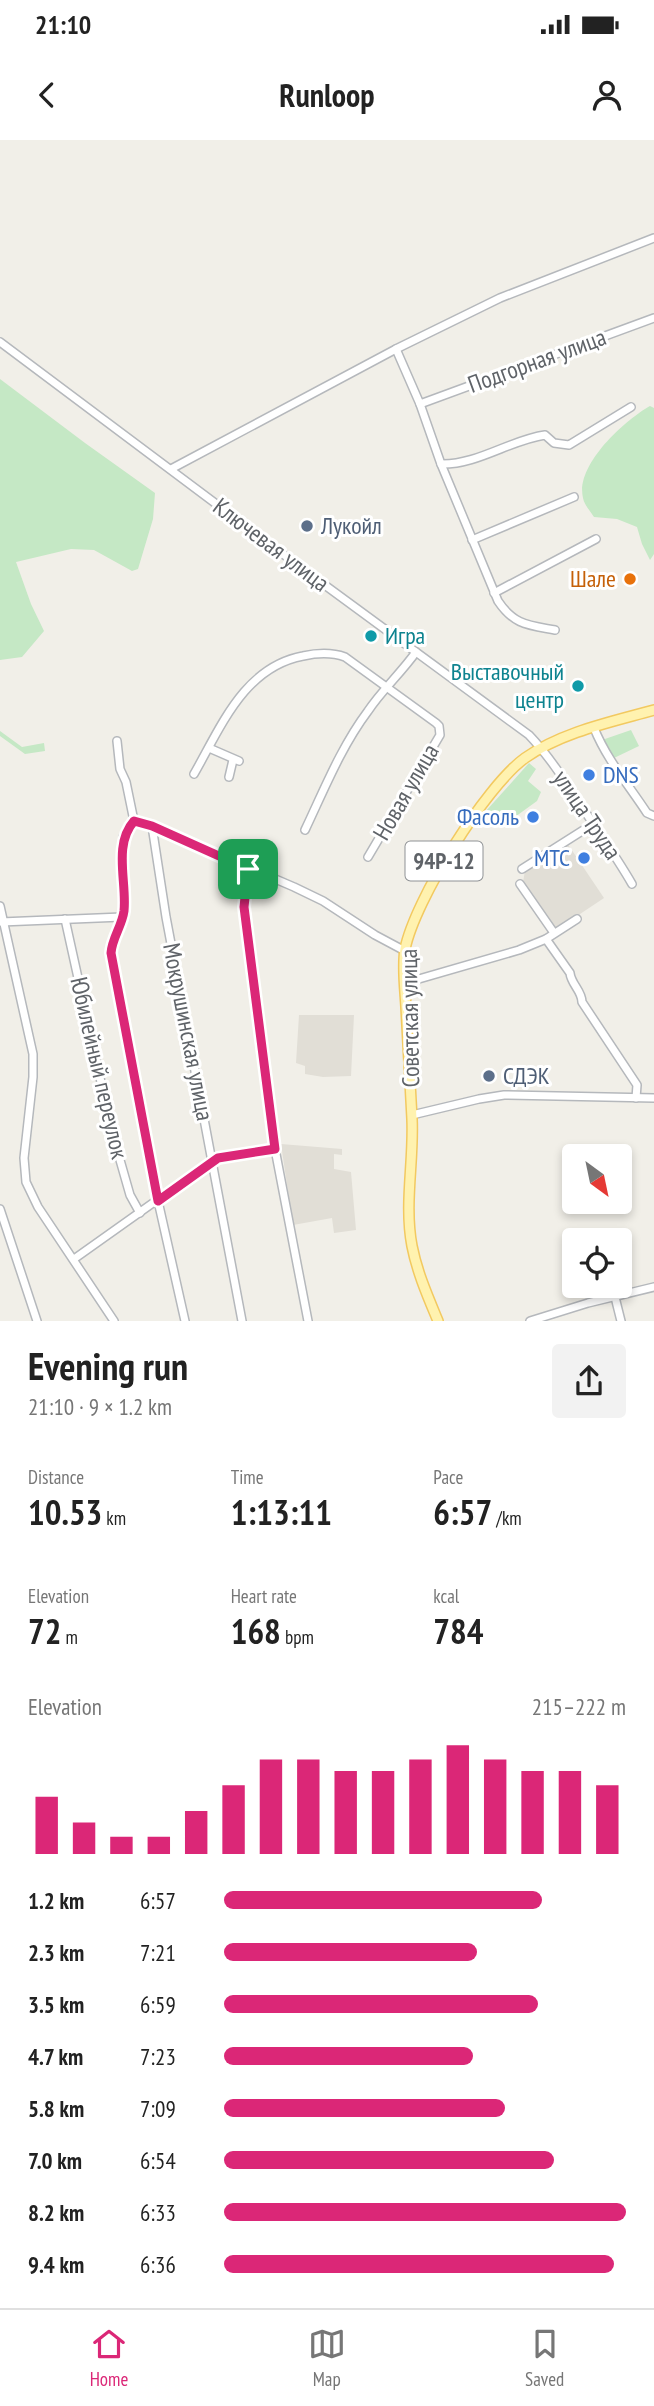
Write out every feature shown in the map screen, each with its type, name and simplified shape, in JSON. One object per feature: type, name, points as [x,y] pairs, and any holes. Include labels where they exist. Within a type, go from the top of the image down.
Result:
[{"type":"main road","name":"Советская улица","points":[[438,1321],[417,1266],[410,1228],[413,1140],[405,950],[417,913],[443,861],[490,794],[524,759],[542,748],[594,728],[653,711]]},
{"type":"street","points":[[171,469],[396,349],[500,298],[654,237]]},
{"type":"street","name":"Подгорная улица","points":[[420,404],[654,318]]},
{"type":"street","name":"Ключевая улица","points":[[0,342],[529,735],[542,748]]},
{"type":"street","points":[[396,349],[494,593],[505,611],[519,623],[555,630]]},
{"type":"street","points":[[441,464],[477,457],[529,437],[545,435],[554,443],[569,445],[631,407]]},
{"type":"street","points":[[472,540],[574,497]]},
{"type":"street","points":[[494,593],[596,539]]},
{"type":"street","points":[[305,830],[357,726],[416,652]]},
{"type":"street","points":[[194,774],[248,685],[264,671],[285,660],[311,654],[337,654],[386,688]]},
{"type":"street","name":"Новая улица","points":[[368,857],[440,735],[439,726],[386,688]]},
{"type":"street","points":[[594,728],[602,748],[619,775],[647,813],[654,816]]},
{"type":"street","points":[[117,741],[120,769],[126,782],[134,821],[123,837],[122,917],[111,953],[158,1201],[185,1321]]},
{"type":"street","points":[[209,748],[236,760],[229,777]]},
{"type":"street","name":"улица Труда","points":[[542,748],[632,884]]},
{"type":"street","points":[[134,821],[152,826],[323,901],[375,935],[405,950]]},
{"type":"street","points":[[523,869],[593,824]]},
{"type":"street","name":"Мокрушинская улица","points":[[152,826],[166,917],[242,1321]]},
{"type":"street","points":[[248,869],[244,907],[275,1149],[308,1321]]},
{"type":"street","points":[[520,884],[554,933]]},
{"type":"street","points":[[0,906],[33,1054],[24,1158],[26,1182],[38,1207],[114,1321]]},
{"type":"street","points":[[2,922],[122,917]]},
{"type":"street","name":"Юбилейный переулок","points":[[65,919],[112,1132],[130,1195],[140,1213]]},
{"type":"street","points":[[405,983],[519,950],[546,939],[577,919]]},
{"type":"street","points":[[546,939],[570,973],[582,1002],[637,1085],[636,1098]]},
{"type":"street","points":[[412,1115],[491,1096],[654,1098]]},
{"type":"street","points":[[74,1259],[212,1161],[275,1149]]},
{"type":"street","points":[[0,1209],[37,1321]]},
{"type":"street","points":[[632,1293],[654,1287]]},
{"type":"street","points":[[530,1321],[610,1298]]},
{"type":"street","points":[[615,1298],[621,1321]]},
{"type":"shaded area","points":[[567,843],[604,898],[554,929],[523,882],[525,871]]},
{"type":"shaded area","points":[[299,1015],[354,1015],[351,1076],[323,1077],[305,1074],[305,1066],[296,1063]]},
{"type":"shaded area","points":[[281,1144],[342,1149],[342,1155],[334,1154],[334,1169],[351,1172],[356,1230],[334,1233],[332,1218],[293,1225]]},
{"type":"green space","points":[[0,379],[155,493],[153,519],[138,569],[132,571],[94,550],[71,549],[16,562],[44,631],[22,657],[0,660]]},
{"type":"green space","points":[[650,406],[654,408],[654,554],[650,560],[637,527],[617,519],[594,517],[584,500],[583,485],[594,458],[604,445]]},
{"type":"green space","points":[[631,730],[639,746],[614,758],[609,756],[602,740]]},
{"type":"green space","points":[[0,731],[22,747],[44,743],[45,751],[25,754],[0,736]]},
{"type":"green space","points":[[529,763],[536,769],[528,781],[541,792],[537,801],[501,827],[496,825],[485,812]]},
{"type":"place","name":"Лукойл","points":[[307,526]]},
{"type":"place","name":"Шале","points":[[630,579]]},
{"type":"place","name":"Игра","points":[[371,636]]},
{"type":"place","name":"Выставочный центр","points":[[578,686]]},
{"type":"place","name":"DNS","points":[[589,775]]},
{"type":"place","name":"Фасоль","points":[[533,817]]},
{"type":"place","name":"МТС","points":[[584,858]]},
{"type":"place","name":"СДЭК","points":[[489,1076]]},
{"type":"route","points":[[134,821],[139,821],[248,869],[244,907],[275,1149],[218,1158],[158,1201],[111,953],[124,911],[123,837],[134,821]]}]
